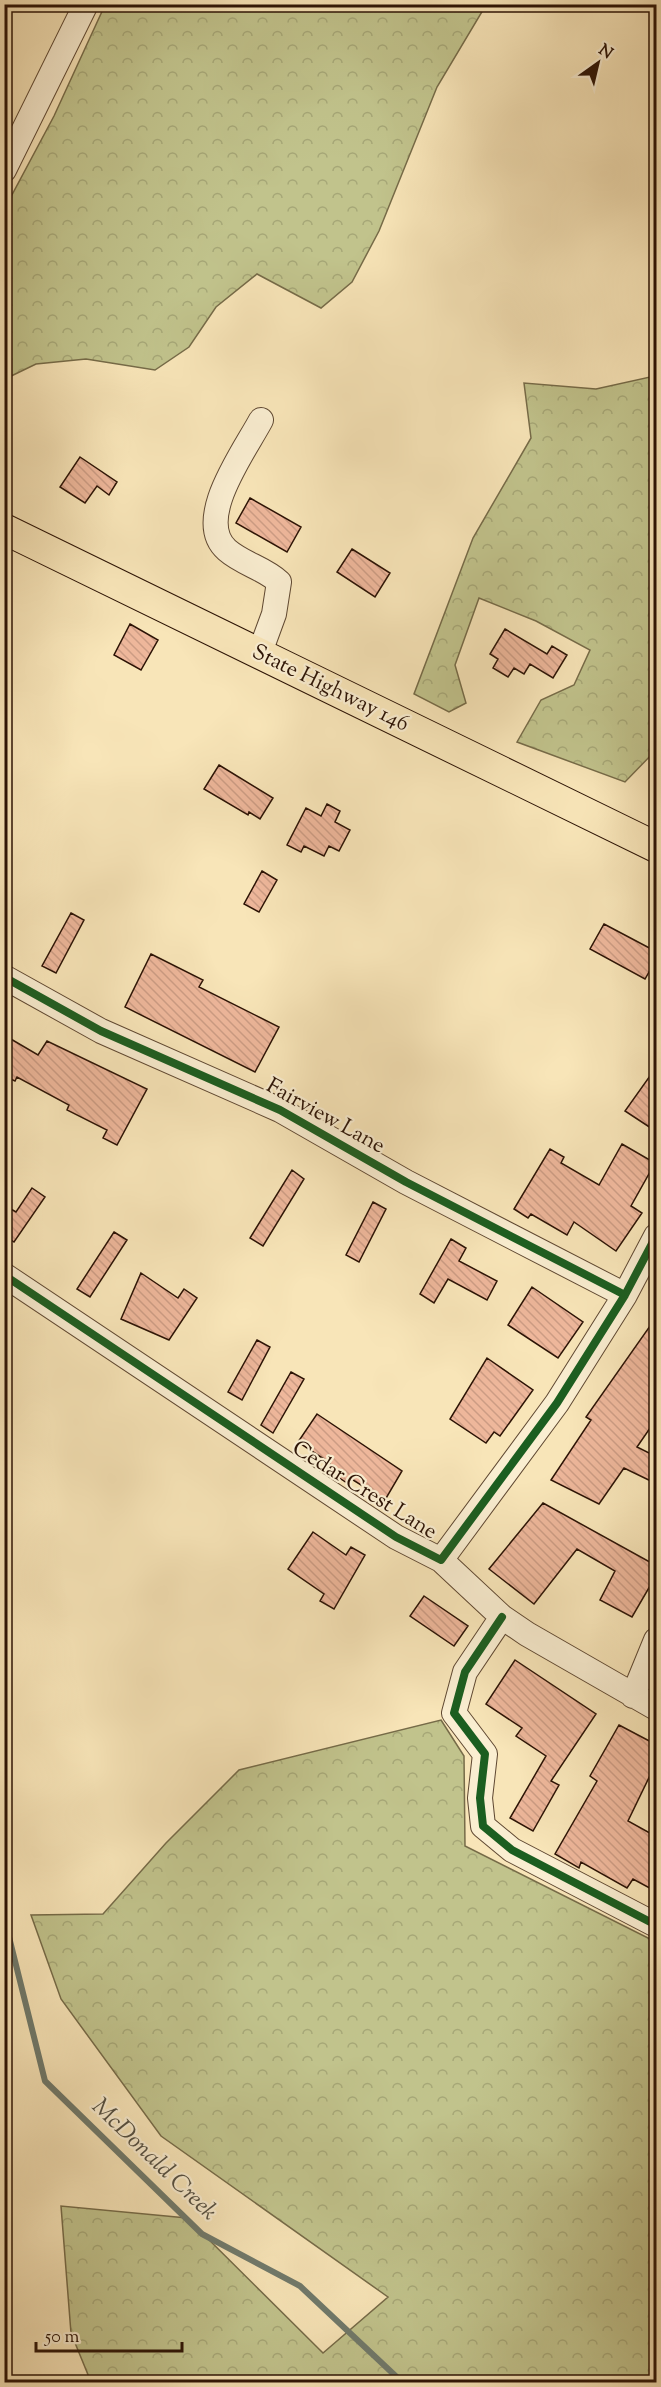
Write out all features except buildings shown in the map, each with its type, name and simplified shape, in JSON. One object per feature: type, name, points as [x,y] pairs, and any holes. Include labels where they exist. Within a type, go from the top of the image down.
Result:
[{"type":"main road","name":"State Highway 146","points":[[4,529],[657,847]]},
{"type":"street","points":[[6,163],[86,4]]},
{"type":"street","points":[[259,655],[274,614],[279,582],[271,575],[244,562],[225,549],[214,529],[217,504],[261,420]]},
{"type":"street","name":"Fairview Lane","points":[[4,977],[101,1031],[280,1110],[406,1182],[625,1294]]},
{"type":"street","name":"Cedar Crest Lane","points":[[4,1275],[396,1537],[441,1560],[557,1403],[625,1294],[657,1236]]},
{"type":"street","points":[[441,1560],[502,1617],[633,1696],[657,1708]]},
{"type":"street","points":[[502,1617],[465,1672],[454,1713],[485,1754],[480,1798],[483,1826],[512,1850],[657,1925]]},
{"type":"street","points":[[633,1696],[657,1640]]},
{"type":"green space","points":[[105,5],[486,5],[437,87],[379,231],[352,282],[321,308],[257,274],[216,307],[189,347],[155,370],[86,359],[36,364],[5,379],[5,208],[54,116]]},
{"type":"green space","points":[[656,366],[656,750],[625,782],[517,742],[541,700],[574,685],[590,650],[536,621],[479,598],[455,665],[466,703],[449,712],[414,694],[473,538],[531,438],[524,383],[596,389],[655,376]]},
{"type":"green space","points":[[441,1720],[464,1756],[465,1846],[656,1942],[656,2382],[91,2382],[71,2333],[61,2206],[187,2218],[323,2353],[388,2297],[161,2136],[61,1999],[31,1915],[103,1914],[166,1843],[239,1770]]},
{"type":"waterway","name":"McDonald Creek","points":[[4,1917],[45,2081],[202,2234],[300,2286],[402,2382]]},
{"type":"cycle path","points":[[4,977],[101,1031],[280,1110],[406,1182],[625,1295]]},
{"type":"cycle path","points":[[4,1275],[396,1537],[441,1560],[557,1403],[625,1295],[656,1236]]},
{"type":"cycle path","points":[[502,1617],[465,1672],[454,1713],[485,1754],[480,1798],[483,1826],[512,1850],[656,1925]]}]
